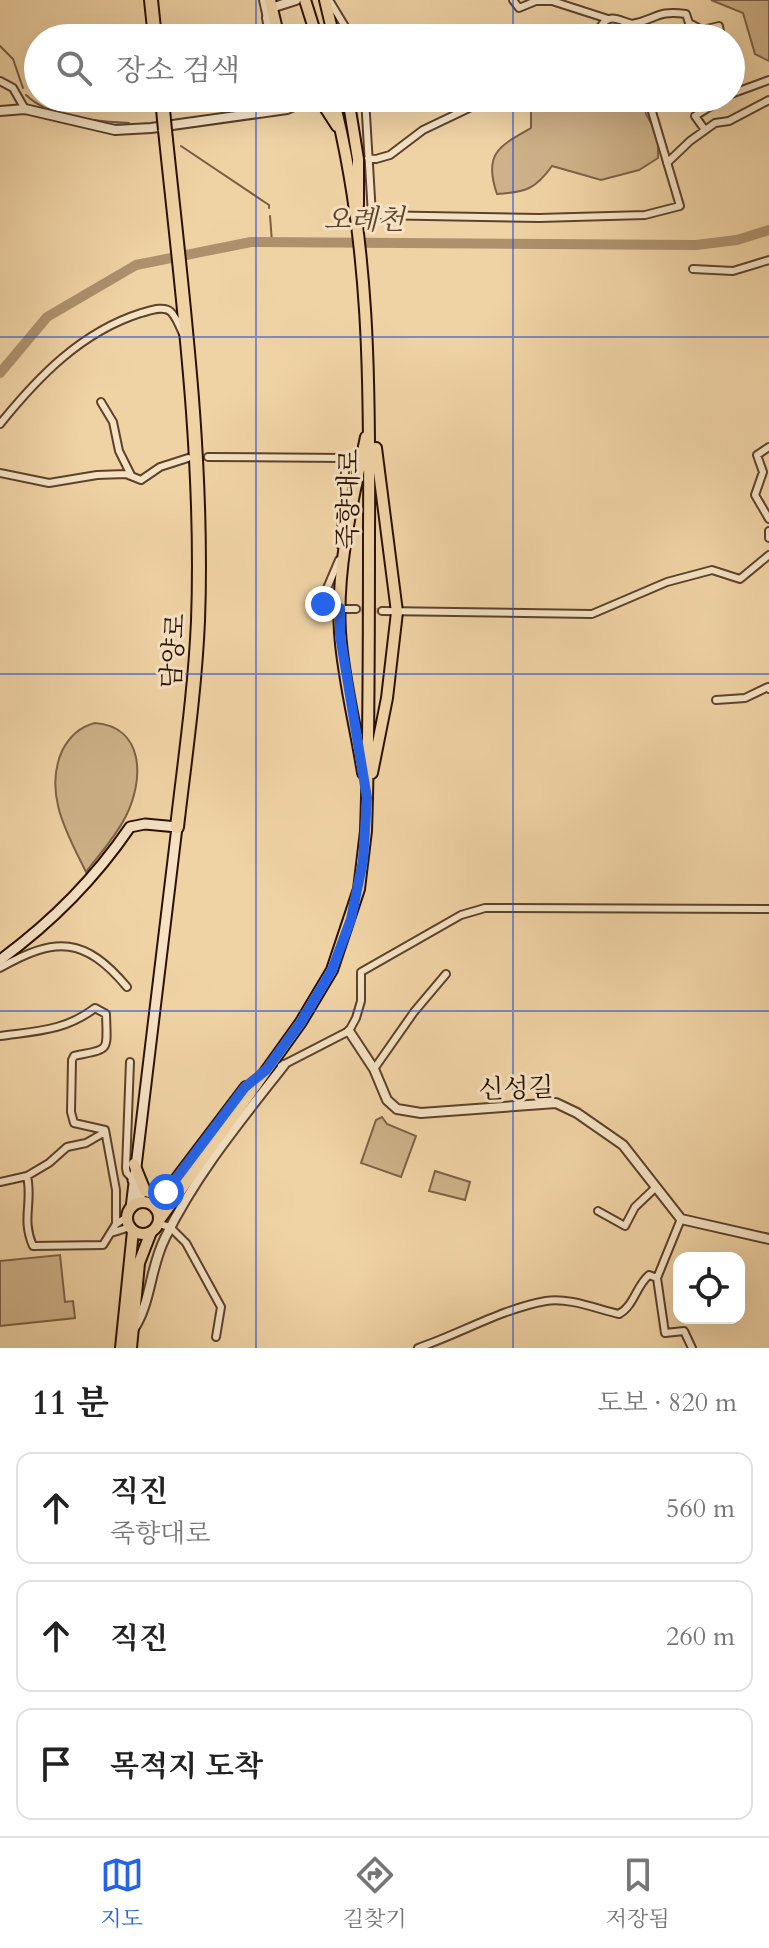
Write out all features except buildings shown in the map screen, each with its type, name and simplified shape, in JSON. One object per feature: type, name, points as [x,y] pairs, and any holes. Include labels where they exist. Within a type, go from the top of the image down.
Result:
[{"type":"highway","points":[[151,0],[154,24]]},
{"type":"highway","name":"담양로","points":[[164,112],[187,340],[197,477],[198,622],[190,724],[177,827]]},
{"type":"main road","points":[[305,0],[313,24]]},
{"type":"main road","points":[[327,0],[331,24]]},
{"type":"main road","points":[[328,112],[342,133]]},
{"type":"main road","name":"죽향대로","points":[[131,1348],[139,1263],[160,1226],[320,994],[342,946],[359,889],[367,798],[371,411],[357,215],[337,112]]},
{"type":"main road","points":[[350,112],[360,177],[357,215]]},
{"type":"main road","points":[[367,798],[340,635],[340,608],[356,481],[371,411]]},
{"type":"main road","points":[[367,798],[387,698],[397,612],[371,411]]},
{"type":"main road","points":[[0,960],[72,900],[130,827],[145,824],[177,827]]},
{"type":"main road","name":"담양로","points":[[147,1203],[133,1180],[134,1164],[177,827]]},
{"type":"main road","name":"죽향대로","points":[[130,1221],[147,1203],[160,1199],[245,1087],[266,1070]]},
{"type":"main road","points":[[134,1164],[147,1192],[160,1193],[174,1182]]},
{"type":"main road","points":[[121,1348],[133,1180]]},
{"type":"main road","points":[[130,1221],[142,1234],[160,1226],[156,1208],[147,1203]]},
{"type":"street","points":[[268,7],[296,0]]},
{"type":"street","points":[[327,0],[343,24]]},
{"type":"street","points":[[513,0],[519,8],[536,1],[552,1],[608,19]]},
{"type":"street","points":[[603,24],[614,17],[632,24],[675,11],[686,14],[691,24]]},
{"type":"street","points":[[745,88],[769,80]]},
{"type":"street","points":[[0,81],[13,88],[24,107]]},
{"type":"street","points":[[667,163],[715,123],[729,121],[769,100]]},
{"type":"street","points":[[0,111],[24,109]]},
{"type":"street","points":[[38,112],[115,130],[266,112]]},
{"type":"street","points":[[366,112],[372,215],[539,218],[645,215],[680,206],[652,112]]},
{"type":"street","points":[[368,158],[390,155],[423,130],[461,112]]},
{"type":"street","points":[[701,112],[695,116],[705,130]]},
{"type":"street","points":[[693,269],[733,271],[769,260]]},
{"type":"street","points":[[0,424],[48,369],[90,337],[113,324],[165,309],[171,312],[187,340]]},
{"type":"street","points":[[101,402],[113,422],[119,451],[131,475]]},
{"type":"street","points":[[769,447],[757,455],[766,471],[755,495],[769,519]]},
{"type":"street","points":[[208,457],[346,458],[339,559],[323,604],[324,609],[356,609]]},
{"type":"street","points":[[0,473],[49,483],[97,475],[131,475],[141,480],[160,467],[188,458]]},
{"type":"street","points":[[769,531],[769,538]]},
{"type":"street","points":[[382,611],[414,609],[592,614],[667,582],[712,570],[740,579],[769,555]]},
{"type":"street","points":[[716,700],[745,698],[769,689]]},
{"type":"street","points":[[266,1070],[284,1065],[349,1031],[361,1001],[361,972],[461,915],[485,908],[769,909]]},
{"type":"street","points":[[0,968],[22,956],[47,948],[76,948],[103,960],[127,987]]},
{"type":"street","points":[[374,1069],[414,1012],[446,974]]},
{"type":"street","points":[[0,1036],[63,1027],[78,1022],[95,1008],[106,1014],[103,1048],[100,1052],[74,1056],[72,1060],[71,1112],[74,1123],[100,1128],[105,1132],[116,1190],[116,1224],[103,1245],[33,1246],[25,1225],[31,1192],[27,1176]]},
{"type":"street","name":"신성길","points":[[349,1031],[374,1069],[387,1100],[397,1109],[451,1112],[548,1102],[567,1107],[623,1145],[681,1219]]},
{"type":"street","points":[[130,1062],[126,1168],[133,1180]]},
{"type":"street","points":[[132,1331],[143,1316],[160,1226],[284,1065]]},
{"type":"street","points":[[0,1182],[27,1176],[67,1147],[86,1143],[105,1132]]},
{"type":"street","points":[[598,1211],[625,1226],[635,1207],[655,1188]]},
{"type":"street","points":[[692,1348],[684,1331],[665,1333],[657,1278],[681,1219],[769,1239]]},
{"type":"street","points":[[116,1224],[130,1221]]},
{"type":"street","points":[[111,1233],[130,1221]]},
{"type":"street","points":[[160,1226],[186,1243],[221,1307],[216,1337]]},
{"type":"street","points":[[418,1348],[497,1316],[547,1301],[619,1314],[625,1311],[641,1282],[649,1275],[657,1278]]},
{"type":"shaded area","points":[[711,0],[769,0],[769,61],[755,54],[743,13]]},
{"type":"shaded area","points":[[531,112],[646,112],[658,136],[658,158],[639,170],[601,180],[552,166],[529,188],[497,194],[493,160],[502,146],[531,128]]},
{"type":"shaded area","points":[[95,723],[123,734],[132,745],[137,772],[136,787],[126,816],[86,872],[60,814],[55,783],[57,767],[68,741],[79,730]]},
{"type":"shaded area","points":[[382,1117],[387,1124],[416,1136],[401,1177],[361,1163],[376,1120]]},
{"type":"shaded area","points":[[435,1171],[470,1182],[465,1200],[429,1191]]},
{"type":"shaded area","points":[[60,1255],[65,1302],[73,1301],[75,1318],[0,1326],[0,1261]]},
{"type":"waterway","points":[[0,46],[13,59],[23,88]]},
{"type":"waterway","points":[[56,112],[88,120],[129,123]]},
{"type":"waterway","points":[[181,146],[269,205],[269,208]]},
{"type":"waterway","points":[[270,216],[272,242]]},
{"type":"waterway","name":"오례천","points":[[0,373],[47,317],[136,265],[251,242],[696,245],[737,240],[769,230]]},
{"type":"tunnel","points":[[356,609],[382,611]]},
{"type":"route","points":[[166,1192],[245,1087],[266,1070],[320,994],[351,919],[363,861],[367,798],[340,635],[340,608],[324,609],[323,604]]}]
